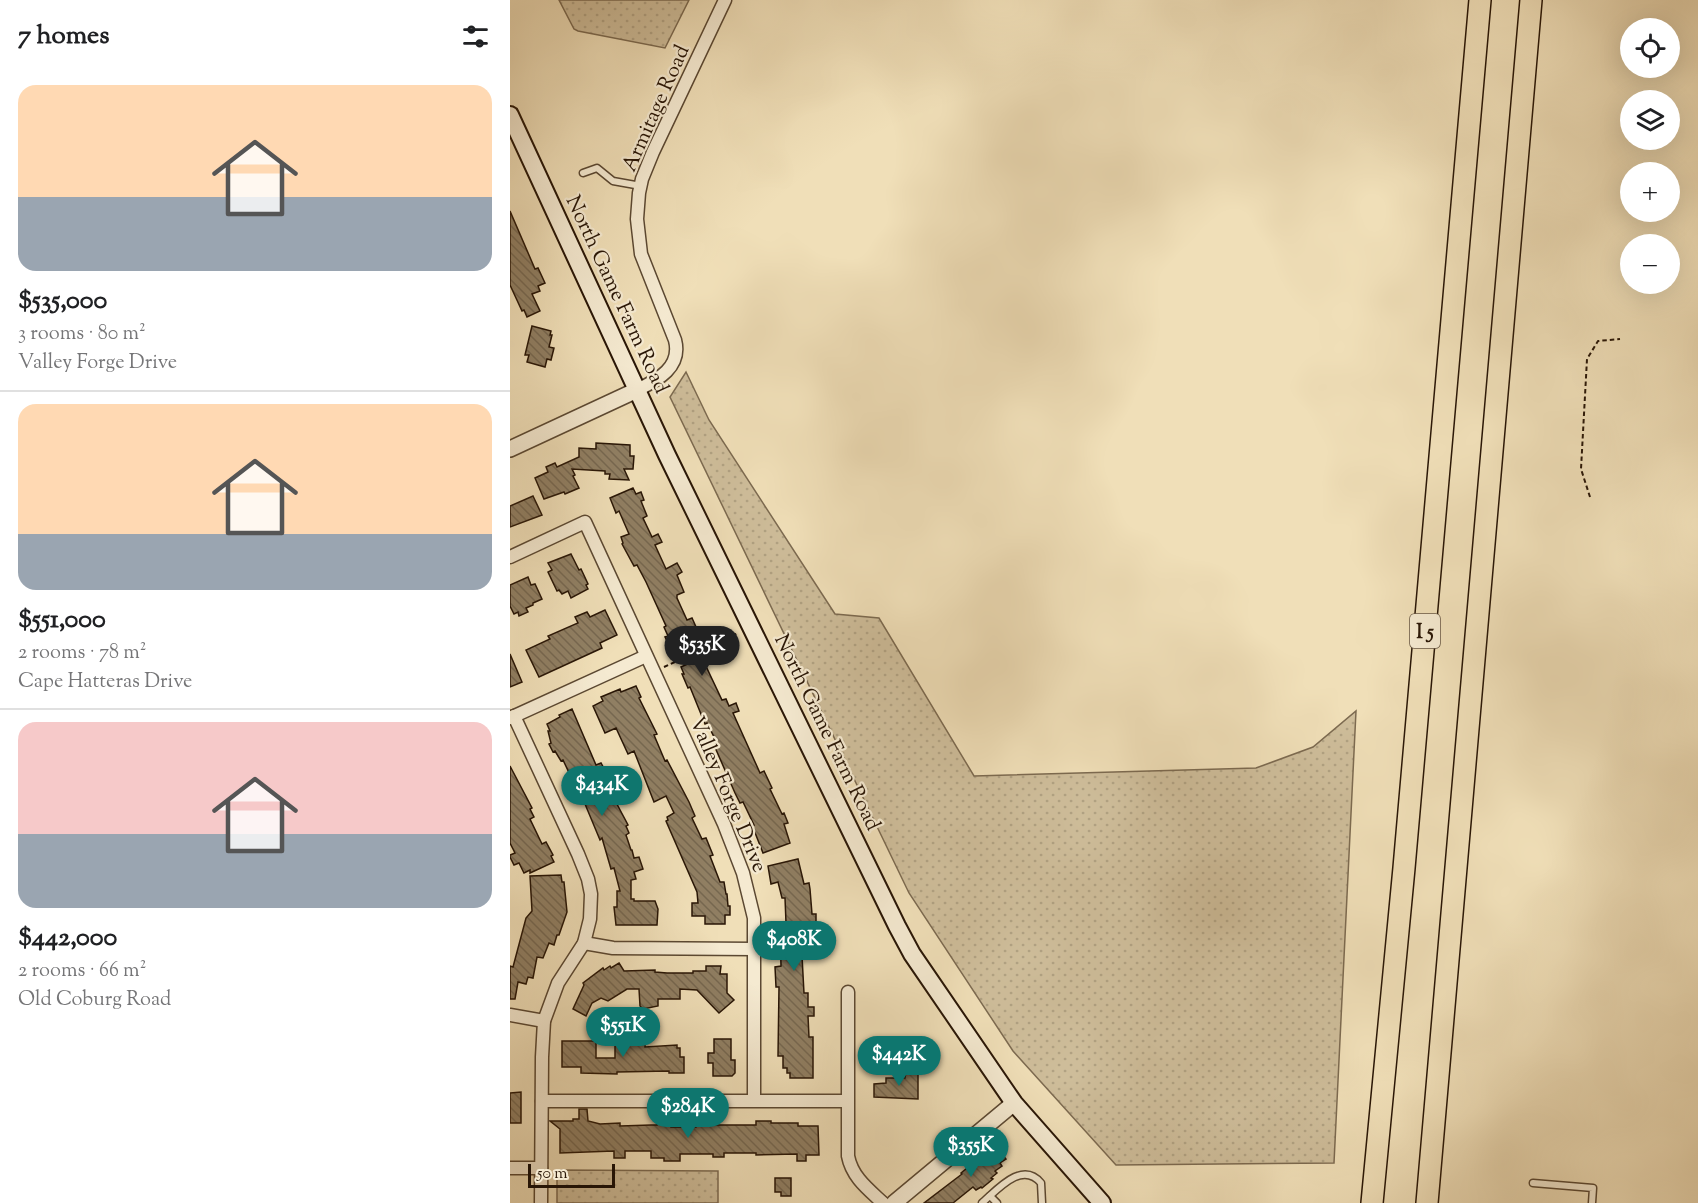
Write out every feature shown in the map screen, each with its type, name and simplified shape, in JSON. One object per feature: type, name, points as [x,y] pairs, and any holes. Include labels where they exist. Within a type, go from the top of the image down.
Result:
[{"type":"highway","name":"I 5","points":[[1372,1203],[1480,0]]},
{"type":"highway","points":[[1427,1203],[1531,0]]},
{"type":"main road","name":"North Game Farm Road","points":[[510,115],[637,390],[912,954],[1014,1103],[1102,1203]]},
{"type":"street","name":"Armitage Road","points":[[637,390],[664,375],[674,362],[677,351],[675,340],[641,254],[637,219],[641,186],[653,152],[726,0]]},
{"type":"street","points":[[510,449],[637,390]]},
{"type":"street","name":"Valley Forge Drive","points":[[510,556],[585,522],[736,852],[751,902],[755,949],[754,1100]]},
{"type":"street","points":[[541,1203],[544,1021],[555,988],[584,943],[588,931],[591,904],[588,879],[578,854],[512,717],[646,656]]},
{"type":"street","points":[[584,943],[613,948],[755,949]]},
{"type":"street","points":[[848,992],[847,1150],[849,1162],[860,1182],[883,1203]]},
{"type":"street","points":[[510,1015],[544,1021]]},
{"type":"street","points":[[542,1101],[847,1101]]},
{"type":"street","points":[[894,1203],[915,1183],[1014,1103]]},
{"type":"street","points":[[510,1168],[542,1168]]},
{"type":"lane","points":[[584,173],[597,168],[613,181],[641,186]]},
{"type":"lane","points":[[982,1203],[1013,1176],[1029,1175],[1041,1183],[1042,1203]]},
{"type":"lane","points":[[1533,1183],[1593,1188],[1592,1203]]},
{"type":"lane","points":[[990,1196],[997,1203]]},
{"type":"path","points":[[1590,497],[1581,470],[1587,359],[1598,341],[1620,339]]},
{"type":"path","points":[[653,672],[751,627]]},
{"type":"shaded area","points":[[559,0],[689,0],[665,48],[578,31],[574,29]]},
{"type":"shaded area","points":[[686,372],[709,420],[835,614],[879,618],[974,776],[1256,768],[1313,747],[1356,711],[1334,1163],[1116,1165],[1013,1051],[909,893],[670,397]]},
{"type":"shaded area","points":[[557,1170],[718,1171],[718,1203],[557,1203]]},
{"type":"building","points":[[510,211],[535,269],[538,268],[545,283],[538,286],[540,291],[532,294],[540,311],[527,317],[510,285]]},
{"type":"building","points":[[532,326],[551,331],[549,347],[554,348],[551,360],[547,359],[545,367],[527,362],[529,355],[525,355]]},
{"type":"building","points":[[596,443],[630,445],[630,456],[634,456],[633,469],[624,469],[629,480],[609,479],[610,474],[605,474],[605,471],[572,469],[579,488],[544,499],[535,478],[548,472],[546,467],[555,463],[557,467],[579,457],[579,448],[596,449]]},
{"type":"building","points":[[633,488],[636,494],[641,492],[644,500],[641,501],[647,516],[643,518],[652,537],[658,534],[662,542],[655,545],[666,569],[677,563],[682,572],[677,575],[684,592],[677,595],[677,598],[687,620],[692,618],[696,627],[692,629],[698,642],[695,643],[722,700],[726,699],[729,706],[736,703],[739,711],[733,713],[760,773],[764,771],[772,788],[770,789],[782,814],[784,813],[788,823],[784,824],[790,843],[763,853],[752,825],[754,825],[743,802],[740,803],[735,793],[714,745],[717,743],[707,723],[705,724],[690,687],[688,688],[682,674],[684,674],[681,667],[690,663],[682,646],[672,651],[665,637],[668,636],[664,627],[666,626],[646,582],[622,544],[621,537],[629,534],[619,511],[616,513],[610,498]]},
{"type":"building","points":[[533,496],[542,515],[510,527],[510,506]]},
{"type":"building","points":[[571,554],[579,570],[581,569],[588,589],[571,598],[568,591],[562,594],[559,590],[557,591],[548,572],[552,570],[548,563]]},
{"type":"building","points":[[528,577],[531,585],[535,584],[542,599],[526,608],[528,612],[519,616],[518,612],[514,614],[510,606],[510,585]]},
{"type":"building","points":[[605,610],[617,635],[600,643],[602,648],[539,677],[526,650],[550,639],[548,636],[578,623],[575,617],[587,612],[590,617]]},
{"type":"building","points":[[510,654],[522,682],[510,687]]},
{"type":"building","points":[[636,686],[641,697],[639,698],[657,734],[654,735],[665,761],[667,760],[689,802],[695,816],[692,818],[702,839],[706,838],[713,855],[710,856],[720,882],[724,882],[728,906],[730,906],[730,915],[725,915],[725,924],[705,924],[705,916],[692,916],[692,903],[698,903],[697,892],[666,821],[667,817],[674,813],[666,796],[654,802],[634,751],[628,754],[616,728],[605,733],[593,706],[603,701],[601,697],[620,689],[621,692]]},
{"type":"building","points":[[572,709],[596,765],[601,763],[607,774],[602,776],[628,825],[626,826],[629,833],[626,835],[631,850],[634,858],[639,857],[643,869],[634,872],[636,879],[631,880],[631,899],[655,901],[658,909],[657,925],[616,925],[614,907],[617,907],[617,891],[620,891],[614,868],[611,869],[602,838],[600,840],[575,780],[573,781],[563,760],[561,761],[555,751],[553,752],[549,744],[551,743],[548,731],[550,731],[547,724]]},
{"type":"building","points":[[510,766],[532,808],[530,809],[534,817],[530,819],[542,844],[546,842],[553,855],[551,856],[554,862],[530,873],[530,870],[524,873],[519,863],[514,865],[510,857],[515,853],[510,843]]},
{"type":"building","points":[[798,859],[804,884],[809,883],[812,914],[816,914],[816,924],[810,924],[810,938],[798,938],[798,956],[802,956],[804,993],[808,993],[808,1007],[814,1007],[814,1016],[808,1016],[809,1037],[813,1037],[813,1078],[790,1078],[787,1068],[783,1068],[783,1056],[778,1056],[779,987],[776,987],[775,967],[781,966],[780,923],[786,923],[785,898],[782,898],[778,882],[771,884],[768,866]]},
{"type":"building","points":[[561,875],[562,882],[564,882],[567,912],[559,935],[554,945],[549,943],[543,958],[537,957],[533,978],[528,977],[526,984],[518,982],[515,999],[510,999],[510,966],[513,967],[526,918],[532,911],[530,876]]},
{"type":"building","points":[[619,963],[624,971],[655,970],[655,972],[667,973],[693,973],[693,971],[706,971],[706,966],[721,966],[720,974],[727,974],[727,993],[734,1000],[719,1013],[697,990],[680,989],[680,999],[658,999],[658,1006],[643,1009],[640,1006],[639,989],[627,989],[608,1001],[601,998],[592,1003],[586,1016],[573,1009],[583,983],[603,968],[604,970],[610,966],[611,968]]},
{"type":"building","points":[[634,1038],[645,1038],[645,1047],[677,1045],[677,1048],[680,1048],[680,1057],[684,1057],[684,1073],[669,1073],[669,1071],[617,1072],[617,1074],[581,1073],[581,1067],[562,1067],[562,1041],[596,1041],[596,1058],[615,1058],[615,1043],[634,1043]]},
{"type":"building","points":[[714,1039],[731,1039],[731,1060],[735,1060],[735,1073],[732,1076],[713,1076],[713,1063],[708,1063],[708,1053],[714,1053]]},
{"type":"building","points":[[906,1071],[918,1071],[918,1099],[874,1097],[874,1084],[886,1083],[886,1078],[905,1078]]},
{"type":"building","points":[[521,1092],[521,1123],[510,1123],[510,1093]]},
{"type":"building","points":[[579,1109],[587,1109],[588,1121],[600,1124],[620,1123],[620,1126],[657,1125],[657,1122],[671,1122],[671,1127],[696,1127],[700,1123],[756,1125],[756,1121],[771,1121],[771,1123],[798,1123],[798,1126],[818,1126],[819,1155],[806,1155],[806,1161],[797,1161],[797,1154],[724,1153],[724,1157],[713,1157],[713,1154],[680,1154],[680,1161],[664,1161],[664,1158],[651,1158],[651,1151],[625,1151],[625,1158],[614,1158],[614,1151],[560,1153],[560,1129],[550,1121],[579,1119]]},
{"type":"building","points":[[996,1147],[1006,1159],[1000,1163],[1002,1166],[995,1171],[997,1173],[991,1178],[993,1179],[982,1188],[976,1190],[973,1187],[953,1203],[924,1203],[982,1156],[984,1157]]},
{"type":"building","points":[[775,1178],[791,1178],[791,1196],[781,1196],[781,1192],[775,1192]]}]
